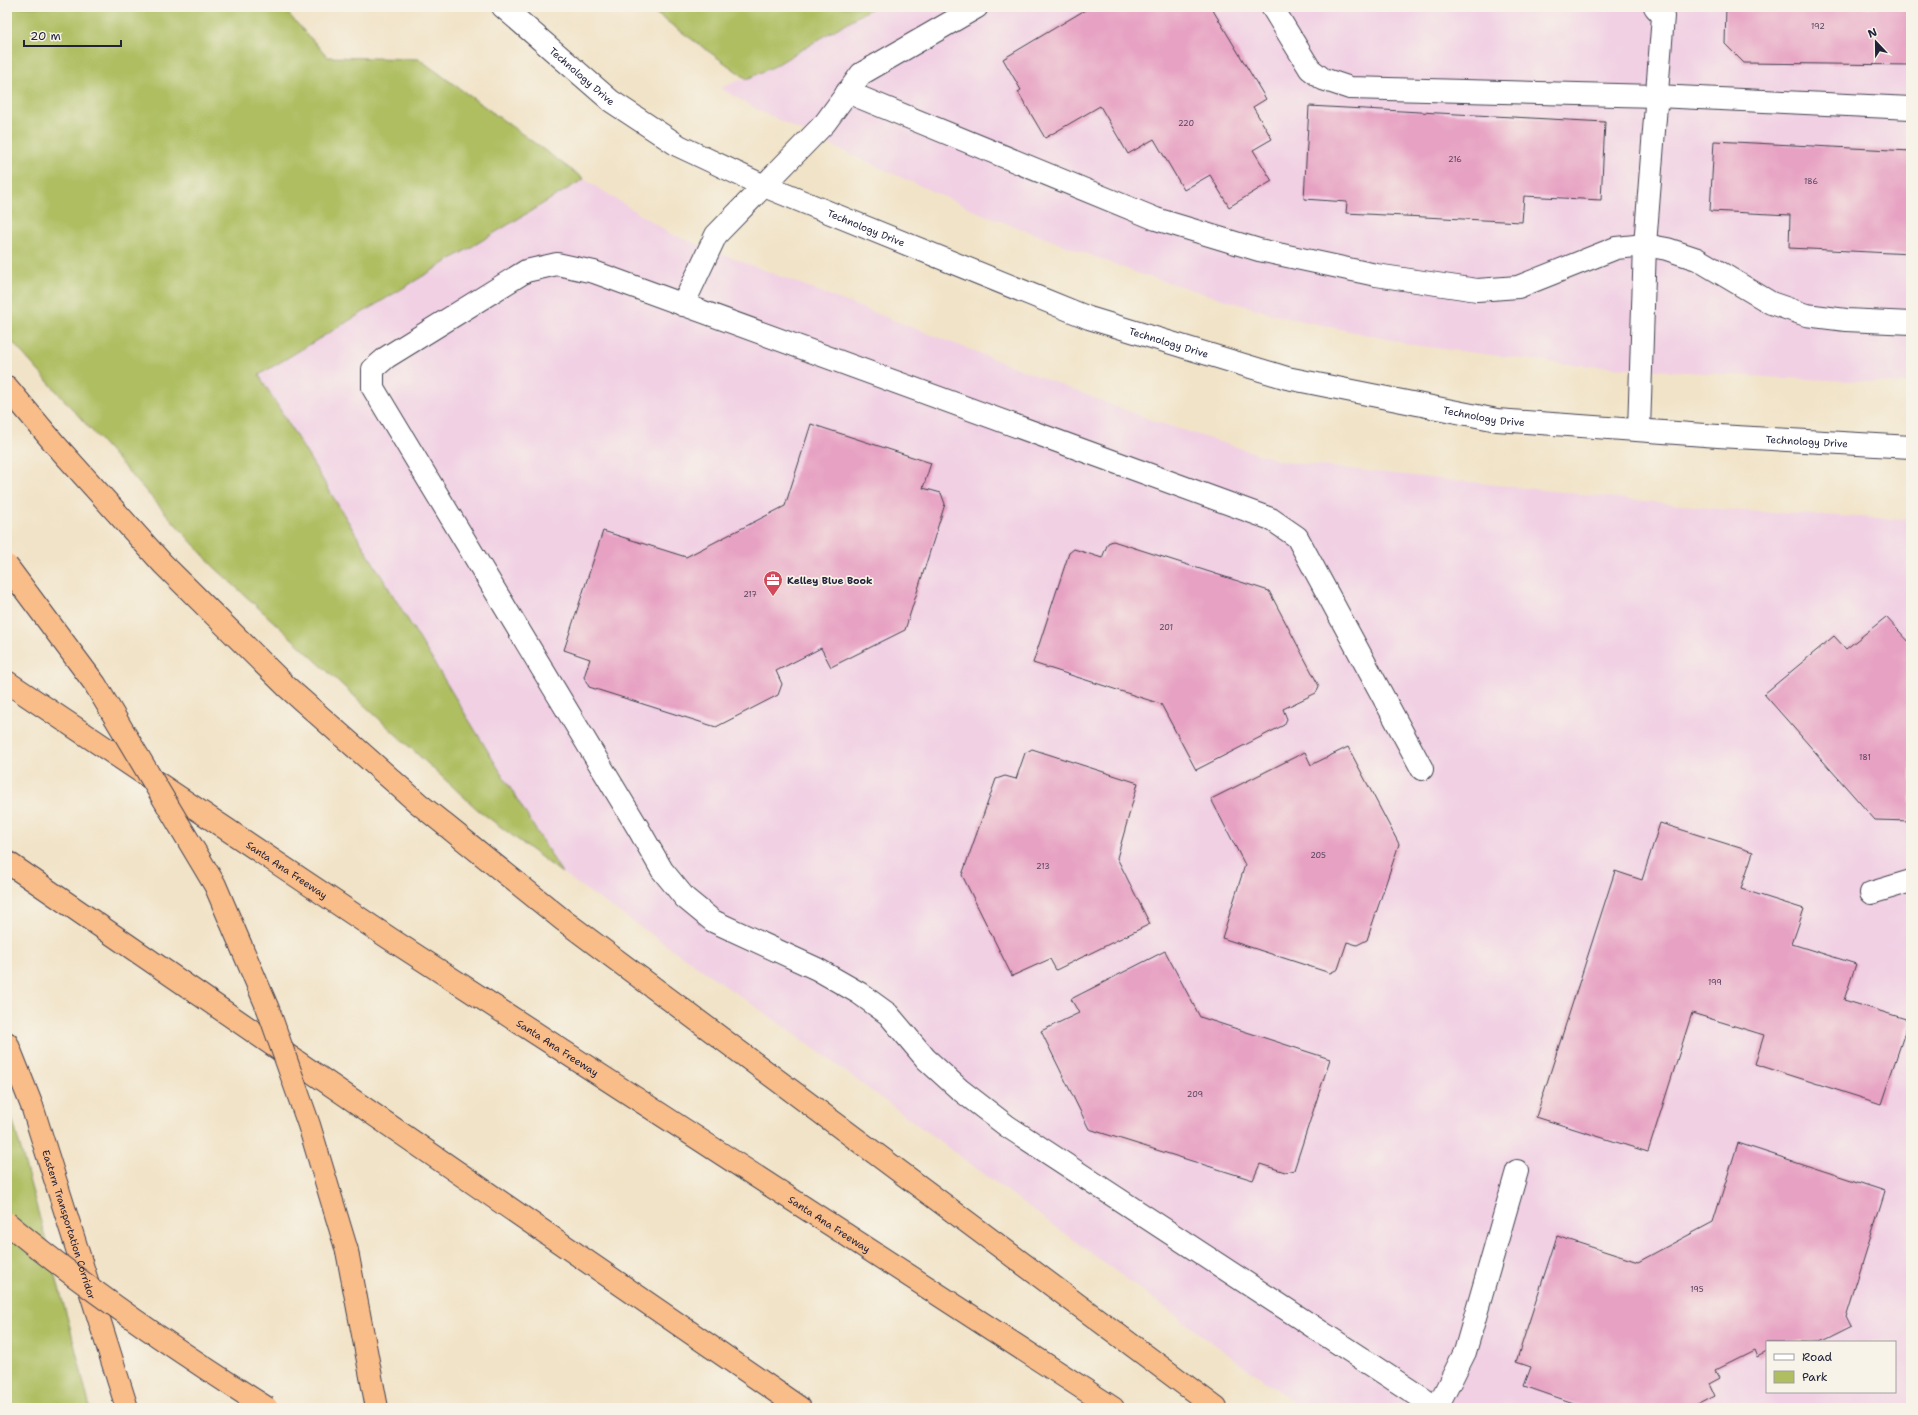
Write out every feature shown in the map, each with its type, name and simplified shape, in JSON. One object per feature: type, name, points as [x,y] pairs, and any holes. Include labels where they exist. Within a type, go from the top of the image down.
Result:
[{"type":"highway","points":[[7,387],[54,443],[163,564],[288,687],[418,803],[563,920],[1216,1408]]},
{"type":"highway","points":[[7,566],[95,684],[215,885],[268,1009],[309,1125],[347,1251],[377,1408]]},
{"type":"highway","name":"Santa Ana Freeway","points":[[7,682],[389,938],[1113,1408]]},
{"type":"highway","points":[[7,862],[800,1408]]},
{"type":"highway","name":"Eastern Transportation Corridor","points":[[10,1051],[32,1106],[128,1408]]},
{"type":"highway","points":[[7,1223],[116,1308],[201,1366],[267,1408]]},
{"type":"street","name":"Technology Drive","points":[[503,7],[611,101],[679,146],[764,186],[1089,318],[1288,378],[1497,420],[1911,447]]},
{"type":"street","points":[[683,305],[716,235],[825,123],[861,74],[977,7]]},
{"type":"street","points":[[1272,7],[1310,69],[1323,79],[1350,88],[1656,96],[1911,108]]},
{"type":"street","points":[[1639,430],[1645,245],[1663,16],[1655,7]]},
{"type":"street","points":[[847,92],[1156,219],[1259,250],[1376,275],[1477,290],[1518,287],[1616,248],[1645,245],[1667,249],[1697,259],[1771,303],[1806,315],[1846,320],[1911,323]]},
{"type":"street","points":[[1422,769],[1297,537],[1271,519],[594,272],[557,264],[526,271],[387,357],[373,369],[373,388],[662,870],[684,898],[713,921],[817,969],[865,997],[888,1014],[926,1059],[959,1089],[1007,1126],[1437,1408],[1465,1352],[1517,1171]]},
{"type":"street","points":[[1871,893],[1911,882]]},
{"type":"shaded area","points":[[873,7],[1911,7],[1911,384],[1765,377],[1565,364],[1420,346],[1279,316],[1140,274],[987,216],[856,157],[758,110],[720,88],[773,67]]},
{"type":"shaded area","points":[[584,179],[671,234],[1154,421],[1284,462],[1729,510],[1911,520],[1911,1408],[1301,1408],[789,1030],[562,873],[259,375]]},
{"type":"green space","points":[[7,7],[282,7],[328,57],[419,59],[584,179],[259,375],[562,873],[477,809],[213,566],[7,336]]},
{"type":"green space","points":[[647,7],[873,7],[773,67],[747,79]]},
{"type":"green space","points":[[11,1114],[71,1331],[90,1408],[7,1408],[7,1117]]},
{"type":"building","points":[[1090,7],[1211,7],[1266,99],[1253,107],[1272,139],[1253,150],[1272,181],[1229,207],[1210,175],[1184,190],[1154,139],[1128,154],[1100,106],[1045,138],[1018,92],[1021,90],[1003,59]]},
{"type":"building","points":[[1726,7],[1911,7],[1911,65],[1744,63],[1725,44]]},
{"type":"building","points":[[1309,106],[1605,122],[1601,200],[1524,196],[1522,222],[1346,213],[1347,202],[1304,199]]},
{"type":"building","points":[[1714,141],[1911,151],[1911,254],[1789,248],[1790,215],[1710,211]]},
{"type":"building","points":[[811,424],[931,463],[923,488],[941,493],[945,504],[905,630],[831,667],[821,648],[776,671],[782,684],[778,695],[716,727],[589,687],[584,677],[590,659],[564,650],[603,531],[686,557],[785,506]]},
{"type":"building","points":[[1113,541],[1269,591],[1319,686],[1316,693],[1283,709],[1287,719],[1284,725],[1196,770],[1161,704],[1033,663],[1069,553],[1074,549],[1102,558],[1108,543]]},
{"type":"building","points":[[1886,617],[1911,644],[1911,821],[1875,820],[1764,694],[1834,636],[1846,649]]},
{"type":"building","points":[[1348,747],[1399,844],[1367,940],[1357,945],[1347,942],[1338,969],[1330,973],[1222,938],[1245,865],[1211,799],[1305,752],[1311,765]]},
{"type":"building","points":[[1032,749],[1138,783],[1117,858],[1150,924],[1056,970],[1050,959],[1012,976],[962,875],[996,779],[1005,776],[1016,779],[1025,753]]},
{"type":"building","points":[[1660,823],[1753,852],[1741,889],[1804,909],[1792,944],[1856,964],[1844,1000],[1909,1020],[1881,1104],[1755,1064],[1764,1035],[1692,1013],[1648,1152],[1536,1117],[1615,871],[1642,880]]},
{"type":"building","points":[[1165,951],[1200,1017],[1330,1059],[1294,1170],[1285,1172],[1260,1164],[1253,1180],[1089,1129],[1041,1031],[1079,1013],[1071,999]]},
{"type":"building","points":[[1738,1143],[1885,1191],[1846,1316],[1851,1326],[1821,1341],[1766,1341],[1766,1352],[1757,1357],[1754,1350],[1716,1369],[1720,1376],[1709,1382],[1715,1395],[1690,1408],[1588,1408],[1524,1386],[1531,1367],[1516,1362],[1557,1236],[1638,1262],[1713,1222]]},
{"type":"place","name":"Kelley Blue Book","points":[[773,597]]}]
